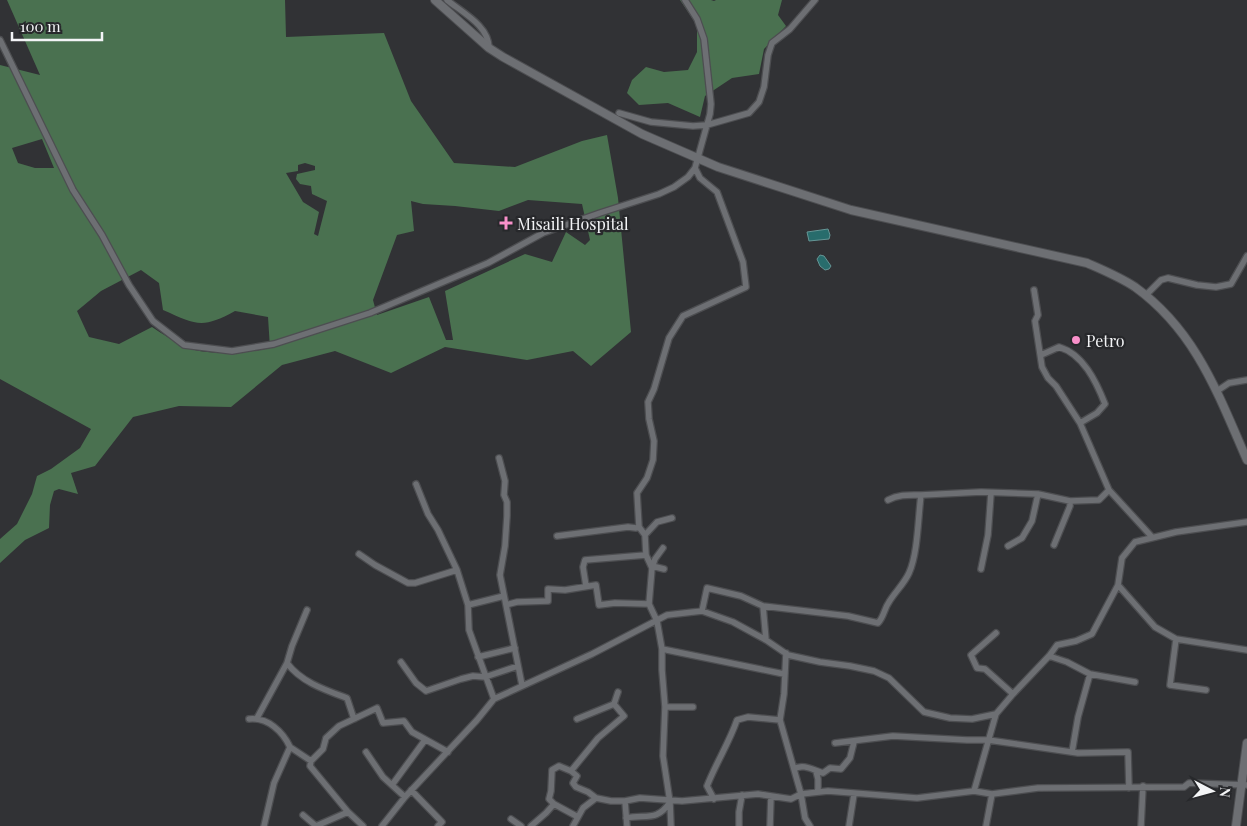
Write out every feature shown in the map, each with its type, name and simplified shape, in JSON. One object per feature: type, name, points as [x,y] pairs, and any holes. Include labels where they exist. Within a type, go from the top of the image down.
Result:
[{"type":"main road","points":[[435,0],[489,48],[520,67],[625,125],[718,167],[851,210],[1087,263],[1110,273],[1146,296],[1165,312],[1183,333],[1217,391],[1246,456]]},
{"type":"main road","points":[[1236,826],[1244,785],[1247,743]]},
{"type":"street","points":[[447,0],[483,30],[489,38],[489,48]]},
{"type":"street","points":[[0,40],[73,190],[102,235],[129,285],[153,321],[184,345],[232,351],[266,345],[370,313],[488,263],[543,233],[660,194],[688,177],[695,168],[711,104],[704,39],[697,19],[685,0]]},
{"type":"street","points":[[619,113],[651,122],[686,126],[707,124],[750,113],[759,102],[764,87],[768,55],[772,43],[790,29],[814,0]]},
{"type":"street","points":[[652,568],[646,555],[645,535],[639,527],[637,493],[647,478],[653,460],[654,441],[649,419],[648,402],[654,389],[669,338],[683,316],[746,287],[743,262],[717,192],[700,178],[695,168]]},
{"type":"street","points":[[1146,296],[1161,280],[1168,278],[1196,285],[1216,287],[1231,284],[1247,256]]},
{"type":"street","points":[[1034,290],[1038,315],[1035,321],[1042,367],[1080,423],[1109,490],[1152,537]]},
{"type":"street","points":[[1041,355],[1059,346],[1068,350],[1076,356],[1098,384],[1105,404],[1097,413],[1080,423]]},
{"type":"street","points":[[1217,391],[1229,383],[1247,380]]},
{"type":"street","points":[[499,458],[505,481],[504,495],[508,516],[500,574],[522,685]]},
{"type":"street","points":[[416,484],[428,514],[438,530],[457,570],[468,605],[469,630],[494,699]]},
{"type":"street","points":[[888,500],[894,496],[901,495],[991,493],[1038,494],[1070,501],[1099,500],[1109,490]]},
{"type":"street","points":[[981,568],[988,535],[991,493]]},
{"type":"street","points":[[1008,546],[1022,538],[1032,521],[1038,494]]},
{"type":"street","points":[[702,611],[707,588],[741,596],[763,606],[848,616],[878,623],[889,601],[905,582],[910,571],[915,549],[921,495]]},
{"type":"street","points":[[1054,545],[1070,506],[1070,501]]},
{"type":"street","points":[[645,535],[657,522],[672,518]]},
{"type":"street","points":[[974,791],[996,714],[1057,645],[1092,634],[1118,585],[1122,558],[1135,542],[1176,532],[1247,522]]},
{"type":"street","points":[[557,536],[639,527]]},
{"type":"street","points":[[663,548],[655,559],[652,568],[648,604],[657,621],[662,649],[665,707],[662,756],[670,802],[671,826]]},
{"type":"street","points":[[359,554],[375,565],[408,582],[416,583],[457,570]]},
{"type":"street","points":[[586,586],[583,567],[584,560],[646,555]]},
{"type":"street","points":[[652,568],[664,569]]},
{"type":"street","points":[[506,605],[517,602],[548,601],[548,589],[564,590],[596,585],[600,605],[615,603],[648,604]]},
{"type":"street","points":[[1118,585],[1155,627],[1176,639],[1247,650]]},
{"type":"street","points":[[468,605],[504,596]]},
{"type":"street","points":[[763,606],[766,640]]},
{"type":"street","points":[[257,718],[287,663],[307,610]]},
{"type":"street","points":[[382,826],[411,790],[448,752],[494,699],[592,654],[667,615],[702,611],[733,622],[786,653],[820,662],[874,671],[889,678],[924,712],[950,718],[972,719],[996,714]]},
{"type":"street","points":[[996,633],[971,655],[977,668],[985,669],[1013,694]]},
{"type":"street","points":[[1176,639],[1170,685],[1206,690]]},
{"type":"street","points":[[478,656],[515,648]]},
{"type":"street","points":[[662,649],[784,674]]},
{"type":"street","points":[[786,653],[784,694],[780,720],[801,794],[805,818],[810,826]]},
{"type":"street","points":[[1049,656],[1067,662],[1090,674],[1134,682]]},
{"type":"street","points":[[401,662],[416,683],[426,691],[461,679],[485,676],[518,666]]},
{"type":"street","points":[[287,663],[294,672],[310,682],[347,698],[354,719]]},
{"type":"street","points":[[1072,752],[1078,717],[1090,674]]},
{"type":"street","points":[[577,719],[614,704],[618,692]]},
{"type":"street","points":[[570,771],[598,738],[624,716],[614,704]]},
{"type":"street","points":[[665,707],[693,707]]},
{"type":"street","points":[[363,826],[348,812],[310,766],[311,762],[323,748],[326,738],[339,726],[377,708],[383,722],[404,721],[412,732],[448,752]]},
{"type":"street","points":[[714,799],[708,786],[715,765],[726,746],[737,720],[748,716],[780,720]]},
{"type":"street","points":[[249,719],[257,718],[268,722],[284,735],[290,748],[311,762]]},
{"type":"street","points":[[835,743],[893,736],[988,740],[1072,752],[1128,752],[1128,788]]},
{"type":"street","points":[[392,785],[425,740]]},
{"type":"street","points":[[794,770],[797,767],[804,766],[823,773],[830,768],[841,769],[850,758],[854,742]]},
{"type":"street","points":[[264,826],[274,783],[290,748]]},
{"type":"street","points":[[366,752],[380,773],[405,797]]},
{"type":"street","points":[[578,817],[554,804],[549,799],[552,770],[559,766],[577,776],[573,783],[576,787],[596,798],[611,801],[640,798],[670,802],[758,794],[790,799],[801,794],[828,790],[854,794],[917,798],[974,791],[992,794],[1038,788],[1128,788],[1184,786],[1189,783],[1244,785]]},
{"type":"street","points":[[816,771],[818,792]]},
{"type":"street","points":[[1141,826],[1143,786]]},
{"type":"street","points":[[411,790],[442,822],[438,826]]},
{"type":"street","points":[[849,826],[854,794]]},
{"type":"street","points":[[986,826],[992,794]]},
{"type":"street","points":[[739,826],[742,795]]},
{"type":"street","points":[[770,826],[771,796]]},
{"type":"street","points":[[572,826],[583,808],[596,798]]},
{"type":"street","points":[[625,801],[627,826]]},
{"type":"street","points":[[626,818],[653,816],[664,811],[670,802]]},
{"type":"street","points":[[531,826],[554,804]]},
{"type":"street","points":[[303,815],[316,826],[348,812]]},
{"type":"street","points":[[511,819],[521,826]]},
{"type":"green space","points":[[7,0],[285,0],[286,37],[384,33],[411,101],[454,163],[515,167],[582,141],[607,135],[618,198],[631,332],[591,366],[573,351],[527,360],[445,347],[391,373],[335,351],[282,365],[231,407],[179,406],[133,417],[95,466],[71,473],[78,494],[59,489],[54,491],[50,505],[49,528],[25,540],[0,563],[0,539],[17,524],[32,494],[37,476],[51,469],[80,448],[91,429],[0,379],[0,65],[40,75]],"holes":[[[42,139],[54,168],[35,168],[18,163],[12,148]],[[305,163],[315,166],[315,170],[297,174],[296,179],[300,184],[311,186],[312,194],[327,201],[318,236],[314,234],[319,212],[303,202],[286,173],[298,171],[298,165]],[[528,200],[582,204],[590,240],[585,245],[566,232],[552,262],[525,254],[445,291],[453,340],[446,340],[429,297],[377,315],[373,300],[397,235],[414,231],[411,201],[423,204],[499,211]],[[141,270],[159,283],[163,310],[192,322],[207,323],[215,321],[235,311],[268,317],[270,348],[240,352],[204,352],[182,345],[152,327],[119,344],[89,337],[77,311],[101,291]]]},
{"type":"green space","points":[[680,0],[782,0],[778,15],[786,26],[764,49],[759,74],[732,78],[705,96],[700,117],[668,103],[639,105],[627,93],[632,80],[646,67],[664,72],[688,70],[697,52],[697,25]]},
{"type":"water","points":[[828,229],[829,239],[809,241],[807,232]]},
{"type":"water","points":[[820,255],[824,256],[831,266],[829,269],[825,270],[820,266],[817,259]]},
{"type":"place","name":"Misaili Hospital","points":[[506,223]]},
{"type":"place","name":"Petro","points":[[1076,340]]}]
